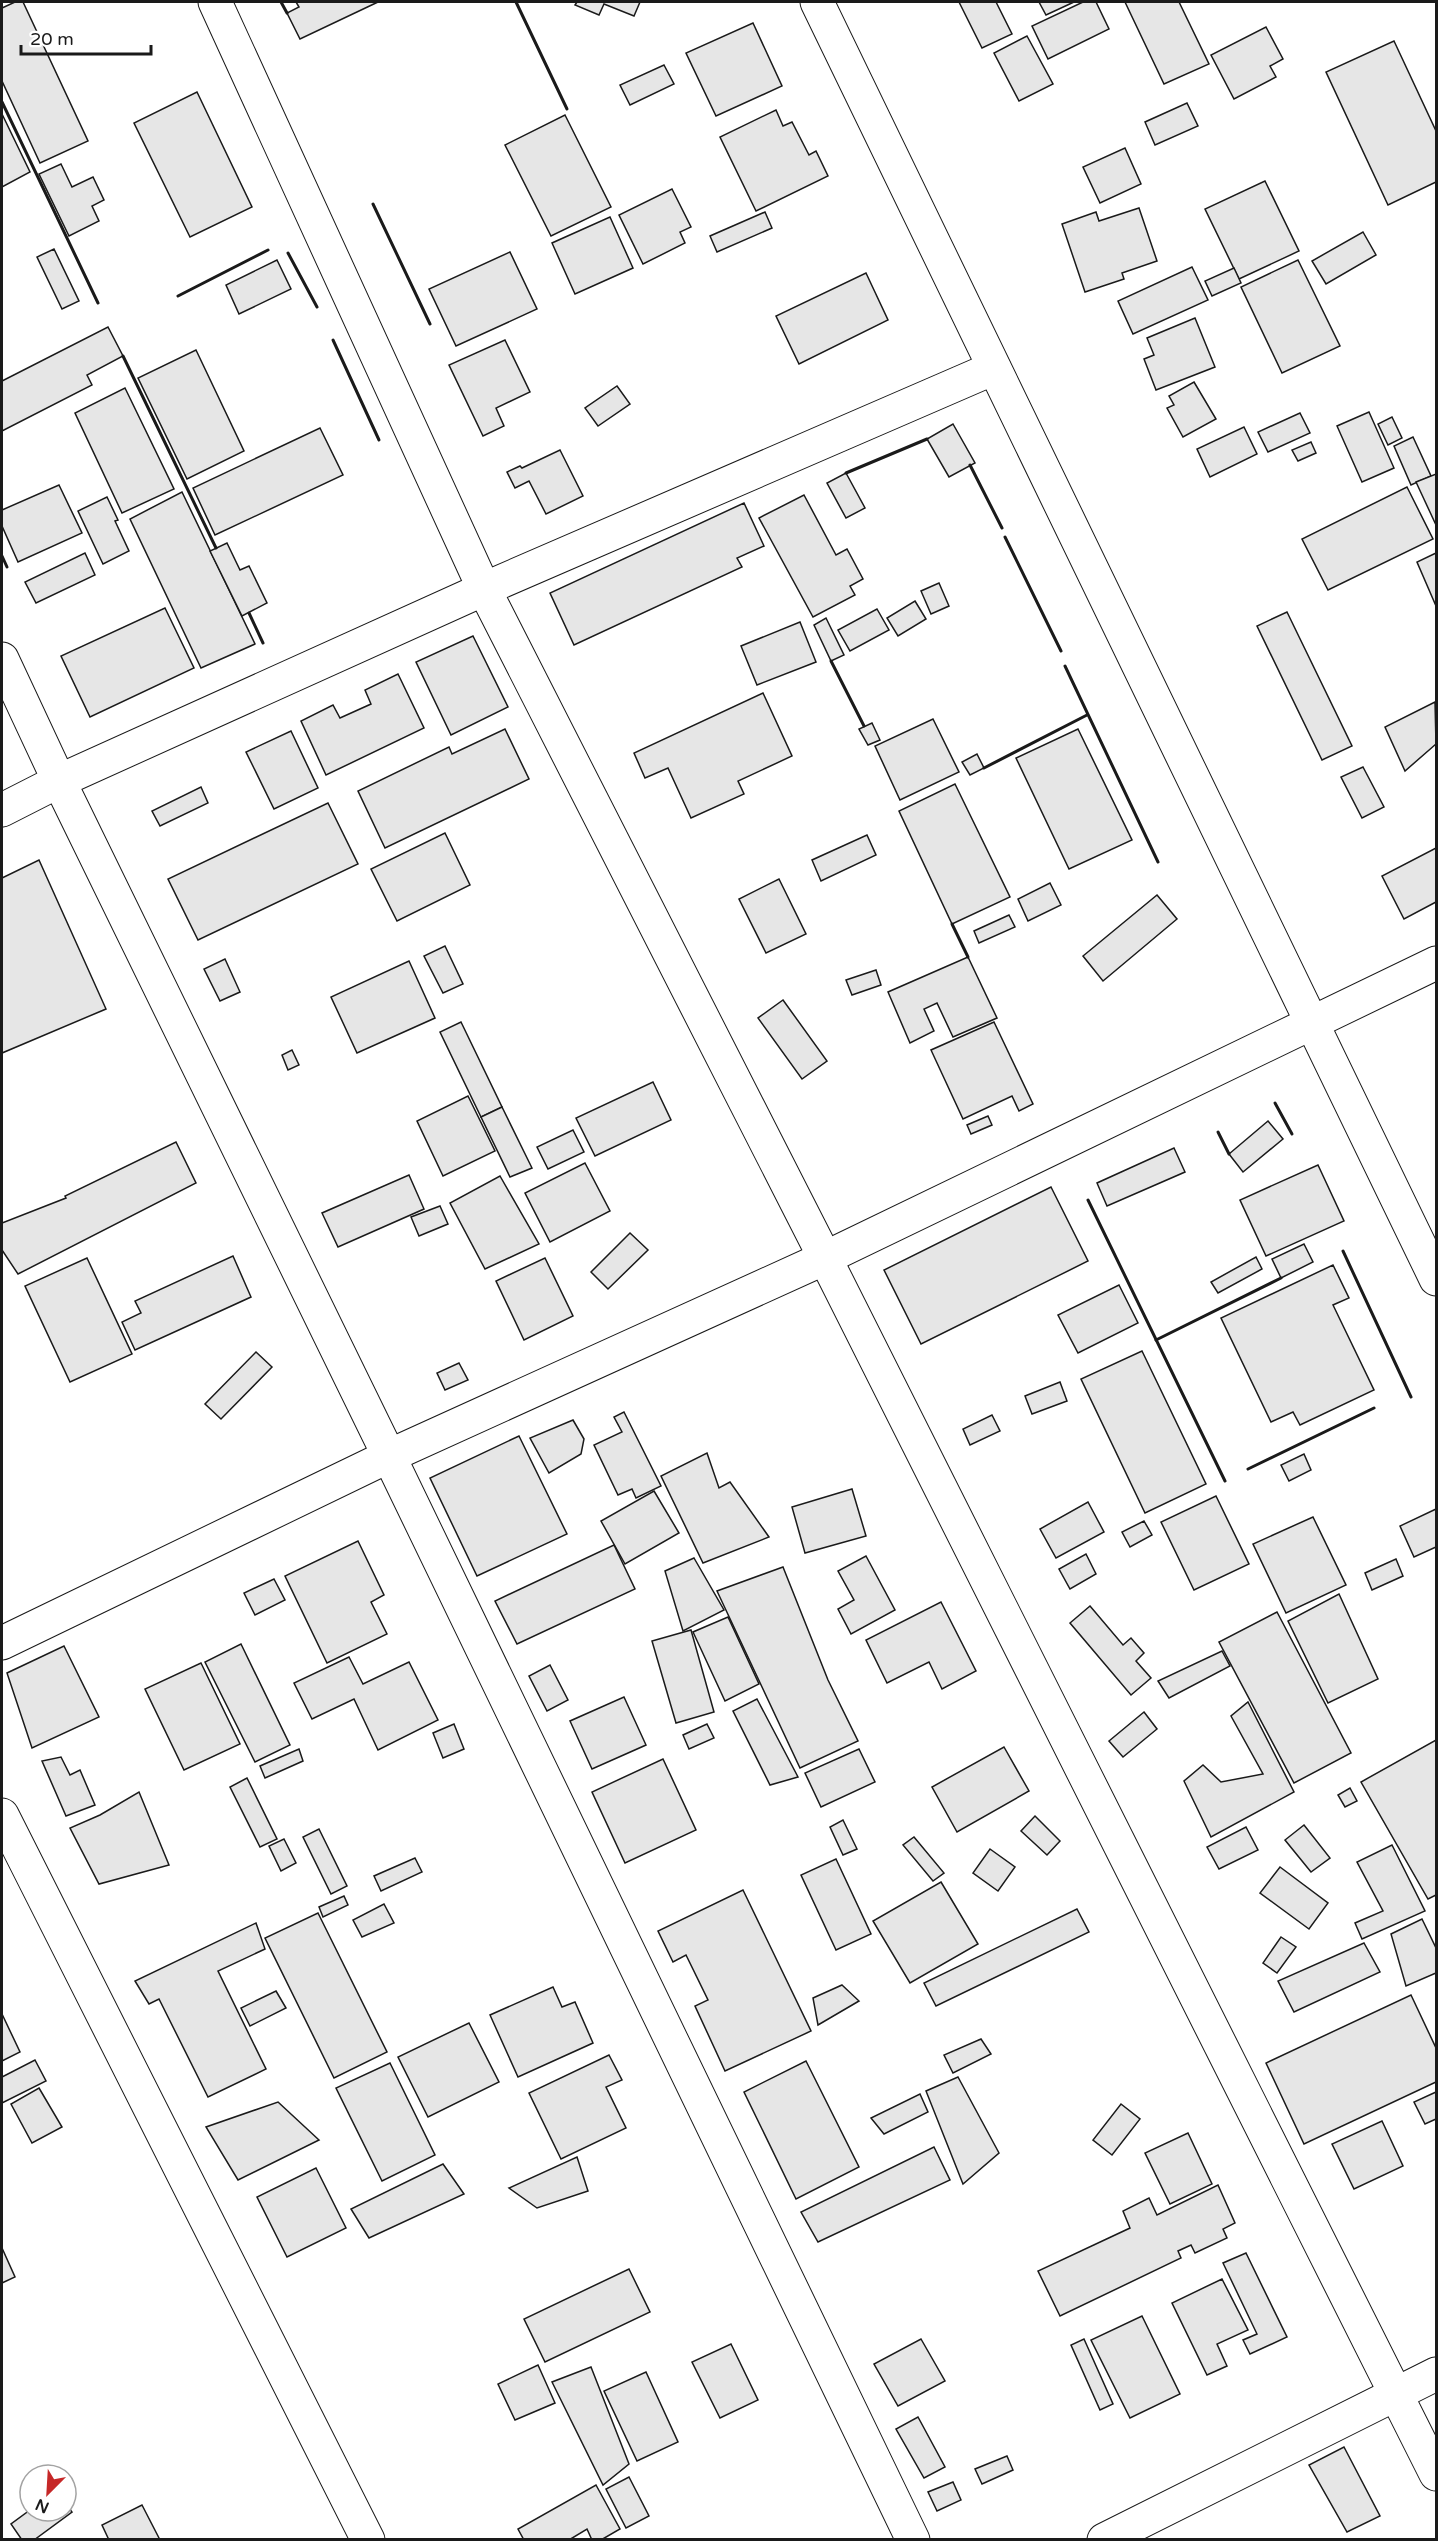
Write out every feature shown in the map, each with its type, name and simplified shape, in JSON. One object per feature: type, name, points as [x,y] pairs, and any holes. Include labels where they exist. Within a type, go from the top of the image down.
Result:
[{"type":"street","points":[[215,2],[484,589],[825,1258],[1437,2474]]},
{"type":"street","points":[[817,2],[1437,1279]]},
{"type":"street","points":[[2,810],[59,781],[484,589],[994,368]]},
{"type":"street","points":[[2,659],[59,781],[389,1456],[913,2540]]},
{"type":"street","points":[[2,1643],[389,1456],[825,1258],[1315,1024],[1437,963]]},
{"type":"street","points":[[2,1815],[368,2540]]},
{"type":"street","points":[[1104,2540],[1437,2374]]},
{"type":"building","points":[[15,2],[23,2],[88,141],[40,163],[2,81],[2,8]]},
{"type":"building","points":[[296,2],[378,2],[300,39],[287,13],[299,7]]},
{"type":"building","points":[[577,2],[640,2],[634,16],[604,4],[599,15],[575,5]]},
{"type":"building","points":[[959,2],[996,2],[1012,34],[982,48]]},
{"type":"building","points":[[1039,2],[1074,2],[1046,15]]},
{"type":"building","points":[[1083,2],[1096,2],[1109,29],[1048,59],[1032,26]]},
{"type":"building","points":[[1125,2],[1179,2],[1209,64],[1164,84]]},
{"type":"building","points":[[753,23],[782,86],[716,116],[686,53]]},
{"type":"building","points":[[1266,27],[1283,59],[1270,66],[1276,77],[1234,99],[1211,55]]},
{"type":"building","points":[[1027,36],[1053,84],[1019,101],[994,53]]},
{"type":"building","points":[[1394,41],[1436,131],[1436,182],[1388,205],[1326,72]]},
{"type":"building","points":[[664,65],[674,84],[630,105],[620,85]]},
{"type":"building","points":[[197,92],[252,207],[190,237],[134,123]]},
{"type":"building","points":[[1187,103],[1198,126],[1155,145],[1145,122]]},
{"type":"building","points":[[776,110],[783,126],[792,122],[809,155],[816,151],[828,176],[756,211],[720,137]]},
{"type":"building","points":[[2,114],[30,172],[2,187]]},
{"type":"building","points":[[565,115],[611,207],[551,236],[505,145]]},
{"type":"building","points":[[1125,148],[1141,184],[1100,203],[1083,167]]},
{"type":"building","points":[[61,164],[72,187],[93,177],[104,200],[92,206],[99,221],[69,236],[39,174]]},
{"type":"building","points":[[1265,181],[1299,251],[1239,279],[1205,209]]},
{"type":"building","points":[[672,189],[691,227],[680,232],[685,243],[643,264],[619,215]]},
{"type":"building","points":[[1139,208],[1157,261],[1122,273],[1124,279],[1085,292],[1062,224],[1096,212],[1099,221]]},
{"type":"building","points":[[765,212],[772,228],[717,252],[710,236]]},
{"type":"building","points":[[610,217],[633,268],[575,294],[552,243]]},
{"type":"building","points":[[1363,232],[1376,255],[1326,284],[1312,261]]},
{"type":"building","points":[[54,249],[79,301],[62,309],[37,257]]},
{"type":"building","points":[[510,252],[537,309],[456,346],[429,289]]},
{"type":"building","points":[[277,260],[291,289],[239,314],[226,285]]},
{"type":"building","points":[[1298,260],[1340,346],[1282,373],[1241,287]]},
{"type":"building","points":[[1192,267],[1208,300],[1133,334],[1118,301]]},
{"type":"building","points":[[1234,268],[1241,283],[1212,296],[1205,281]]},
{"type":"building","points":[[866,273],[888,320],[799,364],[776,316]]},
{"type":"building","points":[[1195,318],[1215,367],[1156,390],[1144,359],[1154,355],[1147,338]]},
{"type":"building","points":[[108,327],[123,356],[87,375],[92,385],[2,431],[2,381]]},
{"type":"building","points":[[505,340],[530,392],[496,408],[504,426],[483,436],[449,365]]},
{"type":"building","points":[[196,350],[244,451],[187,479],[138,378]]},
{"type":"building","points":[[1194,382],[1216,419],[1183,437],[1167,408],[1174,405],[1169,396]]},
{"type":"building","points":[[617,386],[630,404],[598,426],[585,408]]},
{"type":"building","points":[[125,388],[174,489],[122,513],[75,413]]},
{"type":"building","points":[[1369,412],[1394,468],[1362,482],[1337,426]]},
{"type":"building","points":[[1300,413],[1310,433],[1268,452],[1258,432]]},
{"type":"building","points":[[1392,417],[1402,438],[1388,445],[1378,424]]},
{"type":"building","points":[[953,424],[975,463],[949,477],[927,439]]},
{"type":"building","points":[[1244,427],[1257,454],[1210,477],[1197,449]]},
{"type":"building","points":[[320,428],[343,475],[215,535],[193,488]]},
{"type":"building","points":[[1413,437],[1431,476],[1411,485],[1394,446]]},
{"type":"building","points":[[1311,442],[1316,453],[1298,461],[1292,450]]},
{"type":"building","points":[[560,450],[583,496],[546,514],[529,481],[515,488],[507,472],[520,466],[522,468]]},
{"type":"building","points":[[846,473],[865,508],[846,518],[827,483]]},
{"type":"building","points":[[1436,474],[1436,525],[1416,482]]},
{"type":"building","points":[[59,485],[82,533],[18,562],[2,526],[2,510]]},
{"type":"building","points":[[1407,487],[1433,539],[1328,590],[1302,539]]},
{"type":"building","points":[[182,492],[255,644],[201,668],[130,519]]},
{"type":"building","points":[[804,495],[836,555],[847,549],[863,579],[850,586],[855,595],[813,617],[759,518]]},
{"type":"building","points":[[107,497],[129,551],[103,564],[78,511]]},
{"type":"building","points":[[744,503],[764,546],[737,558],[742,567],[574,645],[550,593]]},
{"type":"building","points":[[227,543],[240,570],[249,566],[267,603],[242,616],[210,551]]},
{"type":"building","points":[[85,553],[95,575],[36,603],[25,582]]},
{"type":"building","points":[[1436,553],[1436,606],[1417,562]]},
{"type":"building","points":[[939,583],[949,606],[931,614],[921,591]]},
{"type":"building","points":[[915,601],[926,619],[898,636],[887,618]]},
{"type":"building","points":[[165,608],[194,668],[90,717],[61,656]]},
{"type":"building","points":[[877,609],[889,630],[850,651],[838,630]]},
{"type":"building","points":[[1287,612],[1352,746],[1322,760],[1257,626]]},
{"type":"building","points":[[826,618],[844,655],[831,661],[814,625]]},
{"type":"building","points":[[800,622],[816,662],[757,685],[741,646]]},
{"type":"building","points":[[473,636],[508,707],[451,735],[416,662]]},
{"type":"building","points":[[398,674],[424,728],[326,775],[301,721],[333,705],[340,718],[371,704],[365,690]]},
{"type":"building","points":[[763,693],[792,756],[738,781],[744,794],[691,818],[668,768],[645,778],[634,753]]},
{"type":"building","points":[[1435,702],[1436,744],[1405,771],[1385,727]]},
{"type":"building","points":[[933,719],[959,772],[900,800],[875,746]]},
{"type":"building","points":[[872,723],[880,740],[868,745],[859,729]]},
{"type":"building","points":[[505,729],[529,779],[385,848],[358,791],[449,747],[452,754]]},
{"type":"building","points":[[1078,729],[1132,840],[1069,869],[1016,758]]},
{"type":"building","points":[[291,731],[318,788],[274,809],[246,752]]},
{"type":"building","points":[[977,754],[984,768],[970,775],[962,762]]},
{"type":"building","points":[[1363,767],[1384,807],[1362,818],[1341,777]]},
{"type":"building","points":[[955,784],[1010,897],[952,924],[899,811]]},
{"type":"building","points":[[201,787],[208,803],[160,826],[152,811]]},
{"type":"building","points":[[328,803],[358,864],[198,940],[168,879]]},
{"type":"building","points":[[445,833],[470,885],[397,921],[371,869]]},
{"type":"building","points":[[867,835],[876,855],[821,881],[812,860]]},
{"type":"building","points":[[1436,848],[1436,902],[1404,919],[1382,876]]},
{"type":"building","points":[[39,860],[106,1009],[2,1053],[2,878]]},
{"type":"building","points":[[779,879],[806,934],[766,953],[739,899]]},
{"type":"building","points":[[1050,883],[1061,905],[1028,921],[1018,899]]},
{"type":"building","points":[[1157,895],[1177,919],[1103,981],[1083,956]]},
{"type":"building","points":[[1009,915],[1015,927],[979,943],[974,931]]},
{"type":"building","points":[[445,946],[463,984],[443,993],[424,956]]},
{"type":"building","points":[[968,957],[997,1018],[953,1037],[937,1003],[924,1009],[934,1031],[910,1043],[888,992]]},
{"type":"building","points":[[225,959],[240,992],[220,1001],[204,969]]},
{"type":"building","points":[[409,961],[435,1018],[357,1053],[331,997]]},
{"type":"building","points":[[876,970],[881,985],[852,995],[846,980]]},
{"type":"building","points":[[783,1000],[827,1061],[802,1079],[758,1018]]},
{"type":"building","points":[[461,1022],[502,1107],[481,1117],[440,1032]]},
{"type":"building","points":[[994,1022],[1033,1104],[1019,1111],[1012,1096],[963,1119],[931,1050]]},
{"type":"building","points":[[292,1050],[299,1065],[288,1070],[282,1055]]},
{"type":"building","points":[[653,1082],[671,1120],[595,1156],[576,1118]]},
{"type":"building","points":[[468,1096],[495,1151],[443,1176],[417,1121]]},
{"type":"building","points":[[502,1107],[532,1168],[510,1177],[481,1117]]},
{"type":"building","points":[[988,1116],[992,1125],[971,1134],[967,1125]]},
{"type":"building","points":[[1268,1121],[1283,1139],[1243,1172],[1229,1154]]},
{"type":"building","points":[[573,1130],[584,1152],[548,1169],[537,1147]]},
{"type":"building","points":[[176,1142],[196,1183],[18,1274],[2,1250],[2,1223],[66,1198],[65,1196]]},
{"type":"building","points":[[1174,1148],[1185,1172],[1107,1206],[1097,1183]]},
{"type":"building","points":[[585,1163],[610,1211],[550,1242],[525,1193]]},
{"type":"building","points":[[1318,1165],[1344,1221],[1266,1256],[1240,1200]]},
{"type":"building","points":[[409,1175],[424,1209],[338,1247],[322,1213]]},
{"type":"building","points":[[500,1176],[539,1244],[485,1269],[450,1203]]},
{"type":"building","points":[[1051,1187],[1088,1261],[921,1344],[884,1270]]},
{"type":"building","points":[[440,1206],[448,1224],[419,1236],[411,1217]]},
{"type":"building","points":[[630,1233],[648,1250],[608,1289],[591,1272]]},
{"type":"building","points":[[1304,1244],[1313,1262],[1281,1278],[1272,1259]]},
{"type":"building","points":[[233,1256],[251,1297],[135,1350],[122,1322],[141,1313],[135,1301]]},
{"type":"building","points":[[1256,1257],[1262,1269],[1218,1293],[1211,1282]]},
{"type":"building","points":[[87,1258],[132,1354],[70,1382],[25,1286]]},
{"type":"building","points":[[545,1258],[573,1316],[524,1340],[496,1281]]},
{"type":"building","points":[[1333,1265],[1349,1298],[1333,1305],[1374,1390],[1300,1425],[1293,1412],[1271,1422],[1221,1318]]},
{"type":"building","points":[[1119,1285],[1138,1323],[1078,1353],[1058,1315]]},
{"type":"building","points":[[1142,1351],[1206,1484],[1145,1513],[1081,1379]]},
{"type":"building","points":[[256,1352],[272,1367],[221,1419],[205,1404]]},
{"type":"building","points":[[459,1363],[468,1380],[445,1390],[437,1373]]},
{"type":"building","points":[[1060,1382],[1067,1401],[1032,1414],[1025,1396]]},
{"type":"building","points":[[624,1412],[661,1486],[636,1498],[632,1489],[618,1495],[594,1445],[622,1432],[614,1417]]},
{"type":"building","points":[[992,1415],[1000,1431],[970,1445],[963,1429]]},
{"type":"building","points":[[573,1420],[584,1439],[581,1454],[549,1473],[530,1438]]},
{"type":"building","points":[[519,1436],[567,1534],[477,1576],[430,1478]]},
{"type":"building","points":[[707,1453],[719,1488],[730,1482],[769,1537],[703,1563],[661,1476]]},
{"type":"building","points":[[1304,1454],[1311,1470],[1289,1481],[1281,1465]]},
{"type":"building","points":[[852,1489],[866,1536],[805,1553],[792,1507]]},
{"type":"building","points":[[654,1491],[679,1533],[625,1564],[601,1521]]},
{"type":"building","points":[[1216,1496],[1249,1564],[1194,1590],[1161,1522]]},
{"type":"building","points":[[1088,1502],[1104,1532],[1056,1558],[1040,1529]]},
{"type":"building","points":[[1436,1509],[1436,1547],[1414,1557],[1400,1526]]},
{"type":"building","points":[[1313,1517],[1346,1585],[1286,1613],[1253,1544]]},
{"type":"building","points":[[1144,1521],[1152,1535],[1130,1547],[1122,1532]]},
{"type":"building","points":[[358,1541],[384,1595],[371,1602],[387,1634],[327,1663],[285,1576]]},
{"type":"building","points":[[614,1545],[635,1589],[517,1644],[495,1601]]},
{"type":"building","points":[[1086,1554],[1096,1574],[1070,1589],[1059,1569]]},
{"type":"building","points":[[866,1556],[895,1610],[851,1634],[838,1609],[854,1600],[838,1571]]},
{"type":"building","points":[[694,1558],[724,1610],[683,1631],[665,1571]]},
{"type":"building","points":[[1396,1559],[1403,1576],[1372,1590],[1365,1573]]},
{"type":"building","points":[[783,1567],[828,1680],[858,1741],[800,1768],[717,1591]]},
{"type":"building","points":[[274,1579],[285,1600],[255,1615],[244,1593]]},
{"type":"building","points":[[1339,1594],[1378,1679],[1328,1703],[1288,1621]]},
{"type":"building","points":[[941,1602],[976,1671],[942,1689],[929,1662],[887,1683],[866,1640]]},
{"type":"building","points":[[1090,1606],[1123,1645],[1131,1638],[1144,1653],[1136,1661],[1151,1678],[1131,1695],[1070,1623]]},
{"type":"building","points":[[1277,1612],[1351,1753],[1294,1783],[1219,1642]]},
{"type":"building","points":[[728,1617],[759,1684],[725,1701],[693,1632]]},
{"type":"building","points":[[691,1630],[714,1712],[676,1723],[652,1641]]},
{"type":"building","points":[[241,1644],[290,1745],[255,1762],[205,1662]]},
{"type":"building","points":[[64,1646],[99,1717],[32,1748],[7,1673]]},
{"type":"building","points":[[1222,1651],[1230,1666],[1169,1698],[1158,1681]]},
{"type":"building","points":[[349,1657],[363,1684],[409,1662],[438,1720],[378,1750],[354,1699],[312,1719],[294,1683]]},
{"type":"building","points":[[201,1663],[240,1744],[184,1770],[145,1689]]},
{"type":"building","points":[[550,1665],[568,1700],[547,1711],[529,1676]]},
{"type":"building","points":[[624,1697],[646,1745],[592,1769],[570,1721]]},
{"type":"building","points":[[757,1699],[798,1777],[770,1785],[733,1711]]},
{"type":"building","points":[[1248,1702],[1294,1792],[1211,1837],[1184,1781],[1203,1765],[1221,1782],[1263,1774],[1231,1716]]},
{"type":"building","points":[[1144,1712],[1157,1729],[1123,1757],[1109,1741]]},
{"type":"building","points":[[454,1724],[464,1749],[443,1758],[433,1733]]},
{"type":"building","points":[[707,1724],[714,1738],[689,1749],[683,1735]]},
{"type":"building","points":[[1436,1740],[1436,1895],[1428,1899],[1361,1782]]},
{"type":"building","points":[[1004,1747],[1029,1791],[957,1832],[932,1787]]},
{"type":"building","points":[[299,1749],[303,1761],[265,1778],[260,1766]]},
{"type":"building","points":[[859,1749],[875,1782],[821,1807],[805,1773]]},
{"type":"building","points":[[61,1757],[70,1775],[80,1770],[95,1805],[66,1816],[42,1761]]},
{"type":"building","points":[[663,1759],[696,1830],[625,1863],[592,1792]]},
{"type":"building","points":[[247,1778],[277,1839],[260,1847],[230,1787]]},
{"type":"building","points":[[1350,1788],[1357,1801],[1345,1807],[1338,1795]]},
{"type":"building","points":[[139,1792],[169,1865],[99,1884],[70,1828],[100,1815]]},
{"type":"building","points":[[1035,1816],[1060,1841],[1047,1855],[1021,1831]]},
{"type":"building","points":[[843,1820],[857,1849],[843,1855],[830,1827]]},
{"type":"building","points":[[1304,1825],[1330,1858],[1311,1872],[1285,1840]]},
{"type":"building","points":[[1246,1827],[1258,1850],[1219,1869],[1207,1847]]},
{"type":"building","points":[[319,1829],[347,1886],[331,1894],[303,1837]]},
{"type":"building","points":[[914,1837],[944,1873],[933,1881],[903,1845]]},
{"type":"building","points":[[284,1839],[296,1863],[281,1871],[269,1846]]},
{"type":"building","points":[[1392,1845],[1425,1911],[1362,1939],[1355,1923],[1383,1911],[1357,1862]]},
{"type":"building","points":[[990,1849],[1015,1867],[998,1891],[973,1873]]},
{"type":"building","points":[[415,1858],[422,1872],[381,1891],[374,1876]]},
{"type":"building","points":[[836,1859],[871,1934],[836,1950],[801,1875]]},
{"type":"building","points":[[1280,1867],[1328,1903],[1309,1929],[1260,1893]]},
{"type":"building","points":[[941,1882],[978,1944],[910,1983],[873,1921]]},
{"type":"building","points":[[743,1890],[811,2031],[725,2071],[695,2006],[708,2000],[686,1955],[673,1962],[658,1931]]},
{"type":"building","points":[[344,1896],[348,1905],[323,1917],[319,1907]]},
{"type":"building","points":[[384,1904],[394,1923],[362,1937],[353,1920]]},
{"type":"building","points":[[1077,1909],[1089,1932],[936,2006],[924,1983]]},
{"type":"building","points":[[318,1913],[387,2052],[334,2078],[265,1938]]},
{"type":"building","points":[[1422,1919],[1436,1948],[1436,1973],[1406,1986],[1391,1934]]},
{"type":"building","points":[[256,1923],[265,1949],[218,1971],[266,2069],[208,2097],[159,1999],[149,2004],[135,1981]]},
{"type":"building","points":[[1281,1937],[1296,1947],[1277,1973],[1263,1963]]},
{"type":"building","points":[[1364,1943],[1380,1972],[1294,2012],[1278,1981]]},
{"type":"building","points":[[842,1985],[859,2001],[818,2025],[813,1998]]},
{"type":"building","points":[[553,1987],[562,2007],[575,2002],[593,2043],[518,2077],[490,2015]]},
{"type":"building","points":[[276,1991],[286,2008],[250,2026],[241,2008]]},
{"type":"building","points":[[1411,1995],[1436,2048],[1436,2082],[1304,2144],[1266,2063]]},
{"type":"building","points":[[2,2014],[20,2052],[2,2061]]},
{"type":"building","points":[[469,2023],[499,2082],[428,2117],[398,2057]]},
{"type":"building","points":[[981,2039],[991,2054],[953,2073],[944,2055]]},
{"type":"building","points":[[609,2055],[622,2080],[606,2087],[626,2128],[561,2159],[529,2093]]},
{"type":"building","points":[[35,2060],[46,2081],[2,2103],[2,2077]]},
{"type":"building","points":[[806,2061],[859,2167],[796,2199],[744,2092]]},
{"type":"building","points":[[390,2063],[435,2155],[382,2181],[336,2088]]},
{"type":"building","points":[[958,2077],[999,2153],[963,2184],[926,2091]]},
{"type":"building","points":[[39,2088],[62,2127],[32,2143],[11,2104]]},
{"type":"building","points":[[1436,2092],[1436,2119],[1425,2124],[1414,2102]]},
{"type":"building","points":[[920,2094],[928,2112],[884,2134],[871,2118]]},
{"type":"building","points":[[278,2102],[319,2140],[238,2180],[206,2127]]},
{"type":"building","points":[[1121,2104],[1140,2119],[1112,2155],[1093,2140]]},
{"type":"building","points":[[1382,2121],[1403,2166],[1354,2189],[1332,2144]]},
{"type":"building","points":[[1188,2133],[1212,2184],[1170,2204],[1145,2153]]},
{"type":"building","points":[[934,2147],[950,2180],[818,2242],[801,2212]]},
{"type":"building","points":[[577,2157],[588,2191],[537,2208],[509,2188]]},
{"type":"building","points":[[443,2164],[464,2194],[369,2238],[351,2209]]},
{"type":"building","points":[[316,2168],[346,2228],[287,2257],[257,2197]]},
{"type":"building","points":[[1218,2185],[1235,2223],[1223,2229],[1227,2238],[1195,2253],[1191,2245],[1178,2251],[1181,2258],[1060,2316],[1038,2271],[1130,2228],[1123,2211],[1149,2198],[1157,2215]]},
{"type":"building","points":[[2,2248],[15,2277],[2,2283]]},
{"type":"building","points":[[1246,2253],[1287,2337],[1250,2354],[1243,2340],[1257,2334],[1223,2263]]},
{"type":"building","points":[[629,2269],[650,2312],[545,2362],[524,2319]]},
{"type":"building","points":[[1222,2279],[1248,2330],[1217,2344],[1227,2366],[1207,2375],[1172,2303]]},
{"type":"building","points":[[1142,2316],[1180,2394],[1130,2418],[1091,2340]]},
{"type":"building","points":[[921,2339],[945,2381],[898,2406],[874,2364]]},
{"type":"building","points":[[1084,2339],[1113,2404],[1100,2410],[1071,2345]]},
{"type":"building","points":[[731,2344],[758,2400],[720,2418],[692,2362]]},
{"type":"building","points":[[538,2365],[555,2403],[515,2420],[498,2384]]},
{"type":"building","points":[[591,2367],[629,2464],[603,2485],[552,2382]]},
{"type":"building","points":[[646,2372],[678,2442],[637,2461],[604,2391]]},
{"type":"building","points":[[918,2417],[945,2467],[924,2478],[896,2429]]},
{"type":"building","points":[[1344,2447],[1380,2516],[1347,2532],[1309,2465]]},
{"type":"building","points":[[1007,2456],[1013,2470],[982,2484],[975,2469]]},
{"type":"building","points":[[629,2477],[649,2516],[626,2528],[606,2489]]},
{"type":"building","points":[[953,2482],[961,2500],[937,2511],[928,2492]]},
{"type":"building","points":[[596,2485],[620,2529],[601,2540],[592,2540],[587,2529],[569,2540],[524,2540],[518,2529]]},
{"type":"building","points":[[142,2505],[160,2540],[109,2540],[102,2525]]},
{"type":"building","points":[[18,2519],[18,2523],[57,2523],[34,2540],[22,2540],[11,2524]]},
{"type":"wall","points":[[281,2],[287,13]]},
{"type":"wall","points":[[516,2],[567,109]]},
{"type":"wall","points":[[2,102],[98,303]]},
{"type":"wall","points":[[373,204],[430,324]]},
{"type":"wall","points":[[178,296],[268,250]]},
{"type":"wall","points":[[288,253],[317,307]]},
{"type":"wall","points":[[333,340],[379,440]]},
{"type":"wall","points":[[123,356],[216,548]]},
{"type":"wall","points":[[846,473],[927,439]]},
{"type":"wall","points":[[970,465],[1002,528]]},
{"type":"wall","points":[[1005,537],[1061,651]]},
{"type":"wall","points":[[2,556],[7,567]]},
{"type":"wall","points":[[249,613],[263,643]]},
{"type":"wall","points":[[831,661],[864,726]]},
{"type":"wall","points":[[1065,666],[1158,862]]},
{"type":"wall","points":[[984,768],[1087,715]]},
{"type":"wall","points":[[952,924],[968,957]]},
{"type":"wall","points":[[1275,1103],[1292,1134]]},
{"type":"wall","points":[[1218,1132],[1229,1154]]},
{"type":"wall","points":[[1088,1200],[1225,1481]]},
{"type":"wall","points":[[1343,1251],[1411,1397]]},
{"type":"wall","points":[[1156,1340],[1281,1278]]},
{"type":"wall","points":[[1248,1469],[1374,1408]]}]
